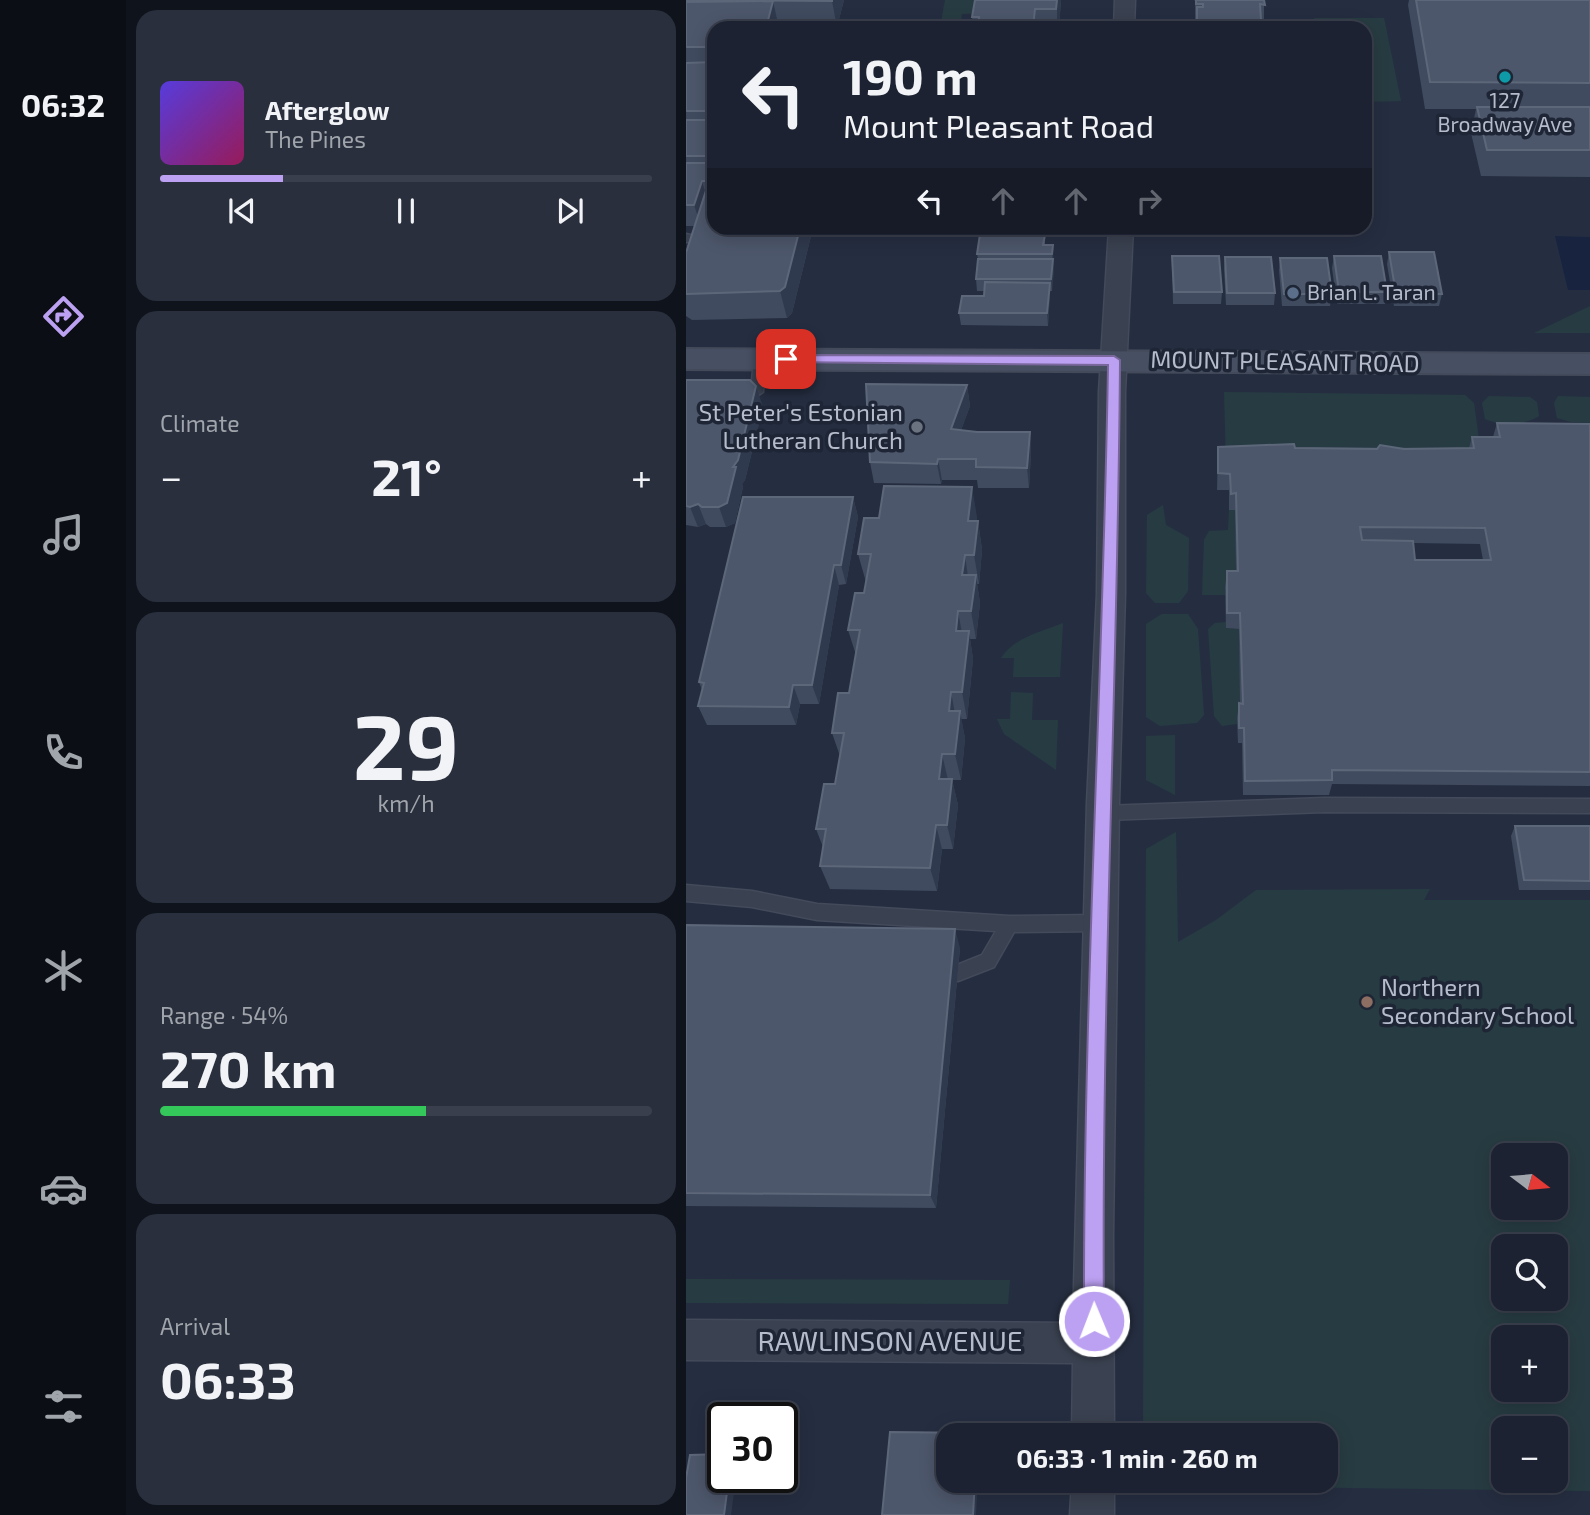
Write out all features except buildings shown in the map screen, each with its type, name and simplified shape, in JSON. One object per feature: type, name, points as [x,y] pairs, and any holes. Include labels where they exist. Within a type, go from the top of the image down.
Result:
[{"type":"main road","name":"MOUNT PLEASANT ROAD","points":[[686,359],[1590,364]]},
{"type":"street","points":[[1124,21],[1125,0]]},
{"type":"street","points":[[1093,1423],[1094,1234],[1103,813],[1111,594],[1114,360],[1121,235]]},
{"type":"street","name":"RAWLINSON AVENUE","points":[[686,1340],[1094,1343]]},
{"type":"street","points":[[1093,1493],[1093,1515]]},
{"type":"lane","points":[[686,238],[696,240],[696,244],[686,278]]},
{"type":"lane","points":[[757,392],[760,359]]},
{"type":"lane","points":[[1103,813],[1324,805],[1590,806]]},
{"type":"lane","points":[[686,893],[752,899],[817,912],[1009,924],[1102,923]]},
{"type":"lane","points":[[958,974],[988,961],[1009,924]]},
{"type":"green space","points":[[945,0],[982,0],[980,13],[962,14],[961,21],[941,21]]},
{"type":"green space","points":[[1314,18],[1384,18],[1401,101],[1372,102],[1372,21],[1315,21]]},
{"type":"green space","points":[[1590,306],[1590,333],[1534,333]]},
{"type":"green space","points":[[1224,392],[1465,395],[1474,403],[1481,454],[1226,463]]},
{"type":"green space","points":[[1489,396],[1530,397],[1537,402],[1539,416],[1513,423],[1498,423],[1485,419],[1482,403]]},
{"type":"green space","points":[[1558,396],[1590,397],[1590,423],[1557,418],[1554,403]]},
{"type":"green space","points":[[1163,505],[1166,525],[1189,538],[1188,591],[1179,603],[1155,603],[1146,593],[1147,515]]},
{"type":"green space","points":[[1229,510],[1235,510],[1237,587],[1226,587],[1225,595],[1202,595],[1204,540],[1209,531],[1228,530]]},
{"type":"green space","points":[[1162,614],[1188,614],[1198,629],[1204,715],[1197,723],[1160,726],[1146,717],[1146,624]]},
{"type":"green space","points":[[1226,622],[1226,628],[1239,629],[1241,718],[1237,724],[1222,726],[1214,716],[1208,629],[1215,623]]},
{"type":"green space","points":[[1063,623],[1060,677],[1013,677],[1014,658],[1001,658],[1007,651],[1029,636]]},
{"type":"green space","points":[[1011,692],[1033,693],[1032,720],[1058,720],[1056,770],[1004,734],[997,719],[1010,719]]},
{"type":"green space","points":[[1175,735],[1175,795],[1146,780],[1146,736]]},
{"type":"green space","points":[[1176,832],[1178,942],[1216,920],[1256,890],[1430,889],[1424,900],[1590,900],[1590,1491],[1568,1491],[1568,1416],[1491,1416],[1491,1490],[1338,1488],[1338,1423],[1143,1423],[1146,849]]},
{"type":"green space","points":[[686,1279],[1010,1280],[1008,1304],[686,1303]]},
{"type":"water","points":[[1555,236],[1590,237],[1590,290],[1568,290]]},
{"type":"place","name":"127 Broadway Ave","points":[[1505,77]]},
{"type":"place","name":"Brian L. Taran","points":[[1293,293]]},
{"type":"place","name":"St Peter's Estonian Lutheran Church","points":[[917,427]]},
{"type":"place","name":"Northern Secondary School","points":[[1367,1002]]},
{"type":"route","points":[[786,359],[1114,360],[1094,1321]]}]
